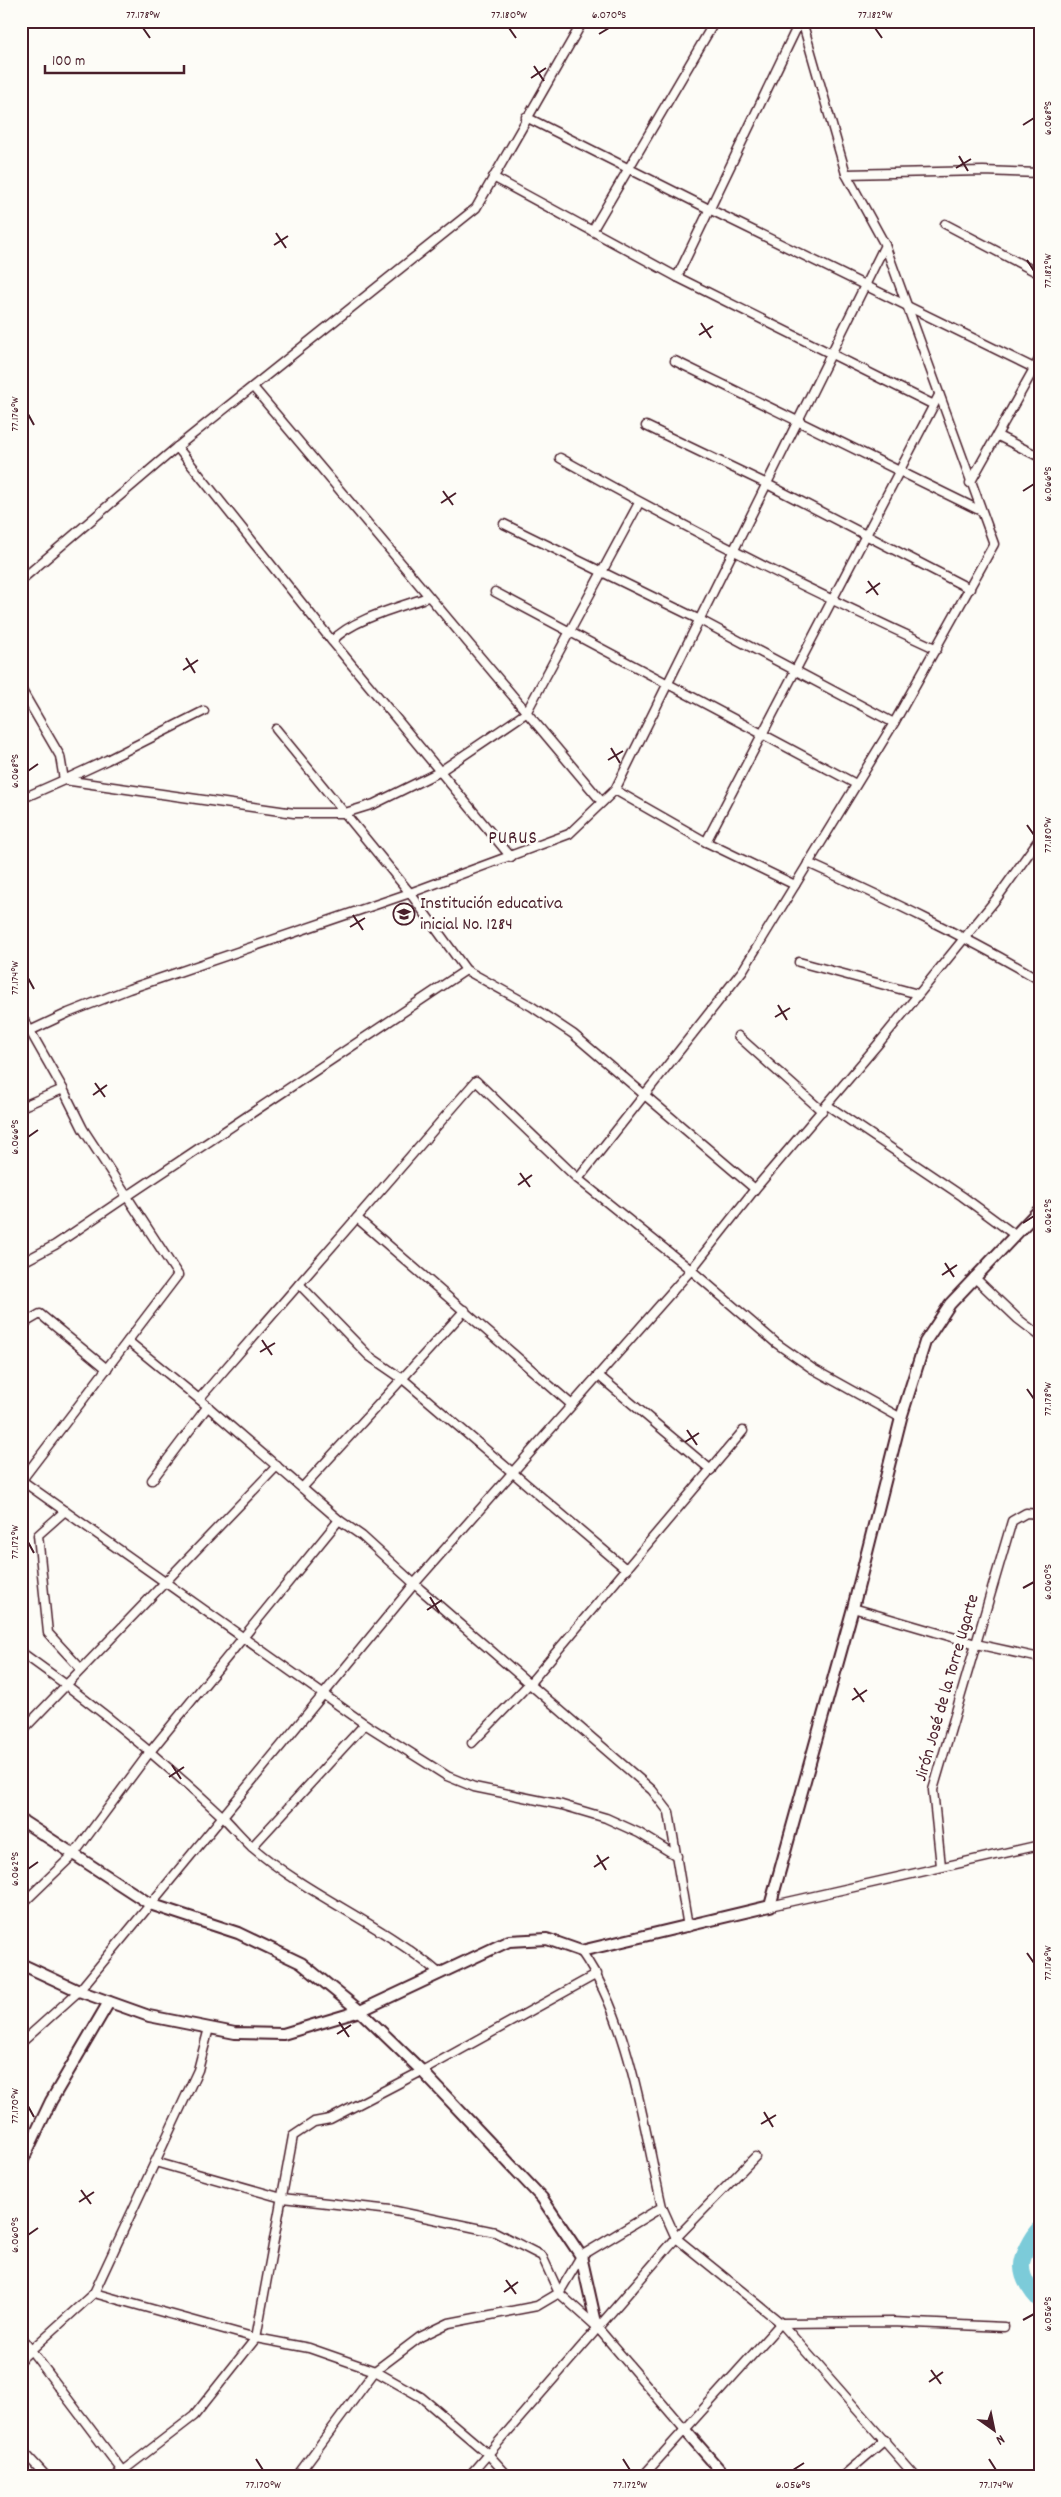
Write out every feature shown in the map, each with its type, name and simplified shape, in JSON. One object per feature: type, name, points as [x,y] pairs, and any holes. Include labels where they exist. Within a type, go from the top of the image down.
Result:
[{"type":"street","points":[[21,580],[177,447],[476,208],[526,117],[583,21]]},
{"type":"street","points":[[592,231],[715,21]]},
{"type":"street","points":[[578,1179],[743,970],[894,723],[994,544],[970,483],[885,245],[846,174],[801,21]]},
{"type":"street","points":[[677,277],[801,21]]},
{"type":"street","points":[[526,117],[709,210],[1037,369]]},
{"type":"street","points":[[846,174],[983,171],[1040,173]]},
{"type":"street","points":[[493,177],[677,277],[932,404]]},
{"type":"street","points":[[945,224],[1040,274]]},
{"type":"street","points":[[21,1035],[31,1032],[68,1013],[129,989],[410,893],[569,834],[615,790],[767,484],[796,420],[863,284],[885,245]]},
{"type":"street","points":[[970,483],[1037,369],[1040,358]]},
{"type":"street","points":[[675,361],[981,511]]},
{"type":"street","points":[[253,387],[602,802]]},
{"type":"street","points":[[706,842],[932,404],[939,395]]},
{"type":"street","points":[[646,426],[767,484],[970,589]]},
{"type":"street","points":[[998,436],[1040,457]]},
{"type":"street","points":[[177,447],[332,641],[511,857]]},
{"type":"street","points":[[560,458],[639,502],[734,551],[831,600],[937,649]]},
{"type":"street","points":[[64,780],[294,813],[345,813],[374,804],[439,772],[526,713],[639,502]]},
{"type":"street","points":[[504,524],[700,620],[894,723]]},
{"type":"street","points":[[495,592],[856,784]]},
{"type":"street","points":[[332,641],[338,634],[369,619],[428,597]]},
{"type":"street","points":[[21,689],[60,756],[64,780]]},
{"type":"street","points":[[21,799],[108,760],[204,710]]},
{"type":"street","points":[[276,729],[410,893],[466,970],[531,1006],[574,1034],[755,1188]]},
{"type":"street","points":[[615,790],[706,842],[795,885]]},
{"type":"street","points":[[21,2043],[79,1991],[415,1583],[514,1474],[691,1270],[755,1188],[824,1108],[964,938],[1040,838]]},
{"type":"street","points":[[808,863],[964,938],[1040,980]]},
{"type":"street","points":[[799,962],[918,994]]},
{"type":"street","points":[[21,1263],[55,1244],[466,970]]},
{"type":"street","points":[[21,1015],[63,1089],[83,1129],[178,1274],[21,1480],[243,1635],[323,1695],[447,1776],[474,1787],[562,1805],[606,1818],[639,1833],[676,1856]]},
{"type":"street","points":[[738,1036],[824,1108],[962,1196],[1015,1235]]},
{"type":"street","points":[[199,1399],[476,1081],[578,1179],[691,1270],[754,1326],[813,1369],[901,1418]]},
{"type":"street","points":[[21,1107],[63,1089]]},
{"type":"street","points":[[770,1906],[853,1608],[901,1418],[925,1342],[937,1322],[974,1277],[1040,1209]]},
{"type":"street","points":[[357,1218],[465,1310],[572,1406]]},
{"type":"street","points":[[974,1277],[1018,1319],[1040,1336]]},
{"type":"street","points":[[299,1284],[369,1356],[404,1380],[628,1570]]},
{"type":"street","points":[[302,1488],[404,1380],[465,1310]]},
{"type":"street","points":[[21,1325],[40,1314],[107,1368]]},
{"type":"street","points":[[128,1341],[208,1406],[339,1520],[362,1536],[652,1790],[670,1812],[688,1926]]},
{"type":"street","points":[[599,1376],[711,1470]]},
{"type":"street","points":[[152,1480],[208,1406]]},
{"type":"street","points":[[472,1744],[530,1683],[628,1570],[743,1431]]},
{"type":"street","points":[[21,1732],[66,1683],[277,1466]]},
{"type":"street","points":[[65,1511],[38,1535],[48,1633],[81,1669]]},
{"type":"street","name":"Jirón José de la Torre Ugarte","points":[[941,1866],[933,1790],[1012,1521],[1026,1513],[1040,1514]]},
{"type":"street","points":[[21,1905],[74,1854],[149,1752],[339,1520]]},
{"type":"street","points":[[853,1608],[976,1644],[1040,1658]]},
{"type":"street","points":[[21,1652],[66,1683],[149,1752],[223,1817],[252,1847],[326,1900],[418,1955],[440,1974]]},
{"type":"street","points":[[252,1847],[365,1724]]},
{"type":"street","points":[[21,1820],[150,1904],[238,1933],[301,1963],[360,2011],[422,2071],[542,2198],[581,2256],[597,2327]]},
{"type":"street","points":[[21,1964],[79,1991],[149,2016],[235,2033],[283,2034],[360,2011],[509,1941],[547,1939],[581,1951],[941,1866],[1040,1845]]},
{"type":"street","points":[[581,1951],[597,1974],[624,2042],[662,2207],[676,2238],[781,2323],[915,2476]]},
{"type":"street","points":[[21,2337],[121,2474],[194,2416],[256,2338],[292,2136],[314,2122],[330,2119],[422,2071],[597,1974]]},
{"type":"street","points":[[21,2164],[51,2101],[109,2002]]},
{"type":"street","points":[[21,2359],[94,2293],[198,2070],[209,2028]]},
{"type":"street","points":[[469,2476],[676,2238],[756,2157]]},
{"type":"street","points":[[155,2162],[282,2198],[391,2210],[495,2232],[542,2256],[559,2293],[597,2327],[725,2476]]},
{"type":"street","points":[[297,2476],[375,2371],[420,2337],[449,2323],[537,2306],[559,2293],[581,2256],[662,2207]]},
{"type":"street","points":[[94,2293],[256,2338],[309,2348],[375,2371],[422,2397],[488,2454],[508,2476]]},
{"type":"street","points":[[643,2476],[781,2323],[892,2322],[1004,2327]]},
{"type":"street","points":[[843,2476],[885,2440]]},
{"type":"street","points":[[21,2449],[46,2476]]},
{"type":"waterway","points":[[1040,2229],[1028,2247],[1022,2263],[1022,2272],[1028,2286],[1040,2301]]},
{"type":"place","name":"Institución educativa inicial No. 1284","points":[[404,914]]},
{"type":"district","name":"PURUS","points":[[513,839]]}]
